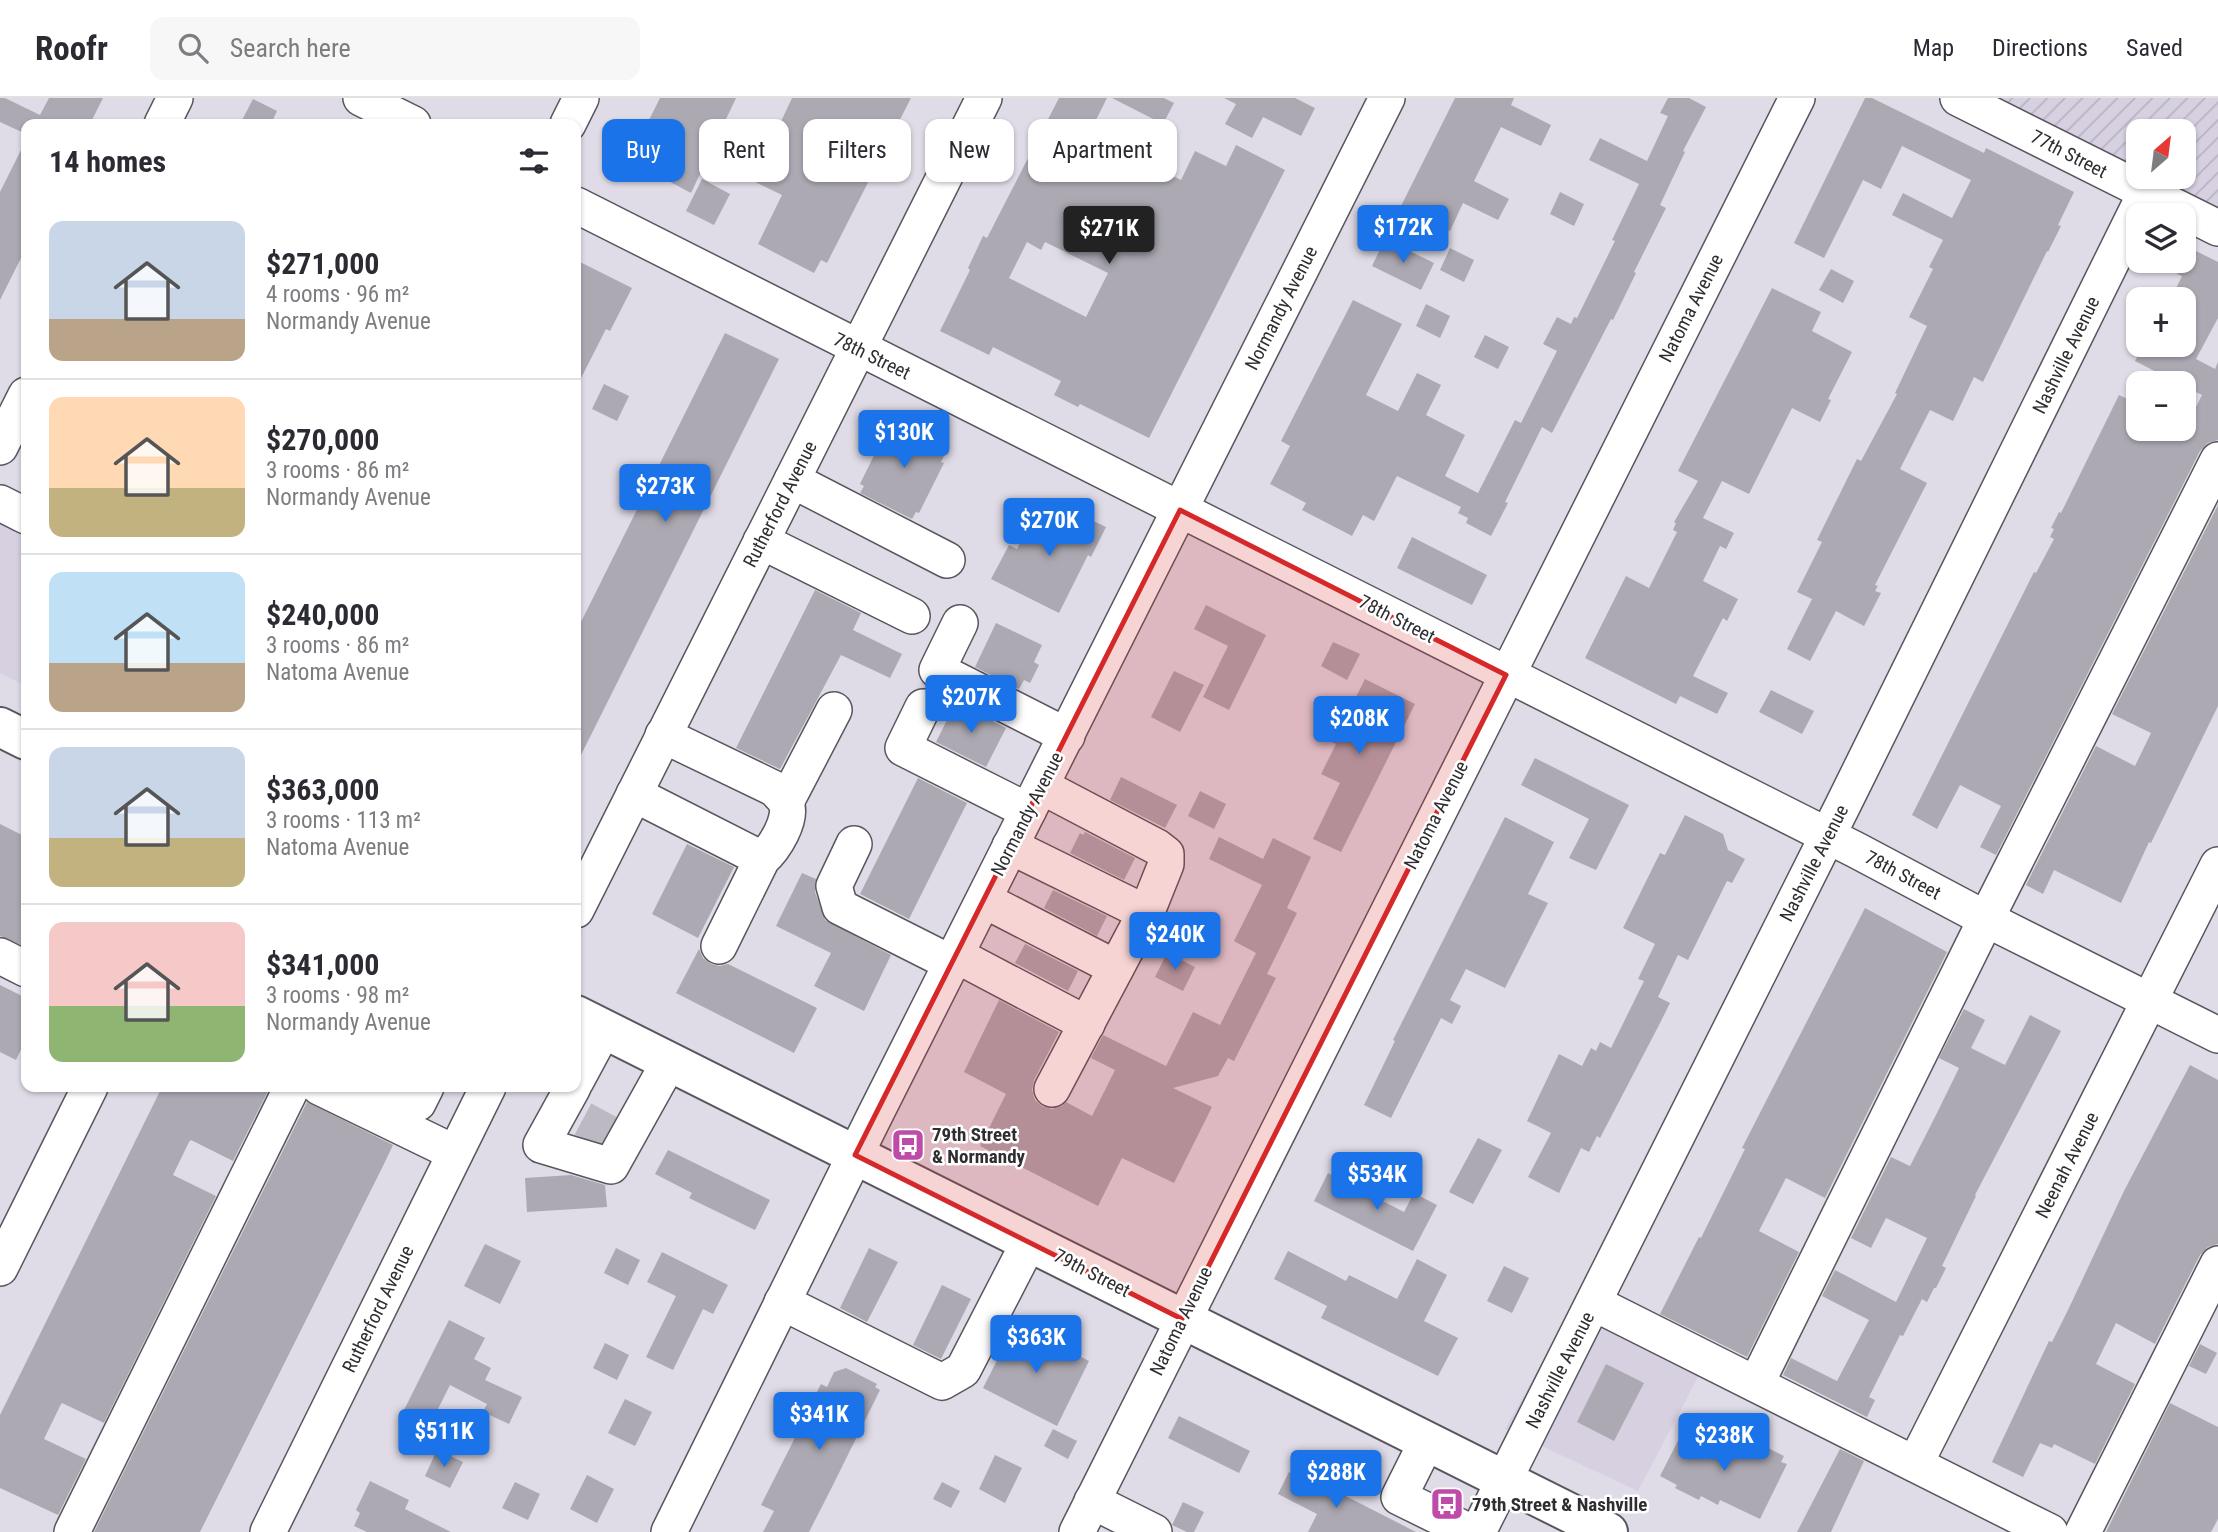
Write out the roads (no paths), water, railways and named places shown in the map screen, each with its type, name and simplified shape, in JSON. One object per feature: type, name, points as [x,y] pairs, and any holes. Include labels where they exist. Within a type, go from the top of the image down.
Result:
[{"type":"main road","points":[[0,727],[21,738]]},
{"type":"main road","name":"79th Street","points":[[590,1022],[1608,1532]]},
{"type":"street","points":[[164,119],[175,98]]},
{"type":"street","points":[[570,119],[581,98]]},
{"type":"street","name":"Rutherford Avenue","points":[[581,900],[984,98]]},
{"type":"street","name":"Normandy Avenue","points":[[669,1532],[953,959],[1387,98]]},
{"type":"street","name":"Natoma Avenue","points":[[1077,1532],[1797,98]]},
{"type":"street","name":"77th Street","points":[[1958,98],[2218,228]]},
{"type":"street","points":[[369,106],[401,119]]},
{"type":"street","name":"Nashville Avenue","points":[[1478,1532],[2147,192]]},
{"type":"street","name":"78th Street","points":[[581,208],[2218,1035]]},
{"type":"street","points":[[0,447],[21,405]]},
{"type":"street","points":[[1756,1384],[1986,919],[2218,460]]},
{"type":"street","points":[[792,480],[947,560]]},
{"type":"street","points":[[0,503],[21,514]]},
{"type":"street","points":[[761,541],[912,616]]},
{"type":"street","points":[[960,623],[937,670],[1066,736]]},
{"type":"street","points":[[923,707],[903,748],[1157,847],[1166,854],[1166,864],[1146,912],[1052,1089]]},
{"type":"street","points":[[786,802],[834,710]]},
{"type":"street","points":[[663,736],[775,789],[786,802],[788,815],[769,853],[762,859],[719,946]]},
{"type":"street","points":[[634,794],[762,859]]},
{"type":"street","points":[[854,844],[834,886],[840,907],[1087,1024]]},
{"type":"street","points":[[1010,846],[1146,912]]},
{"type":"street","name":"Neenah Avenue","points":[[1915,1464],[2218,865]]},
{"type":"street","points":[[984,900],[1116,968]]},
{"type":"street","points":[[0,956],[21,966]]},
{"type":"street","points":[[588,1112],[590,1022]]},
{"type":"street","points":[[588,1112],[669,1062]]},
{"type":"street","points":[[0,1268],[88,1092]]},
{"type":"street","points":[[72,1532],[290,1092]]},
{"type":"street","points":[[329,1092],[455,1153]]},
{"type":"street","points":[[395,1092],[418,1103],[424,1092]]},
{"type":"street","name":"Rutherford Avenue","points":[[268,1532],[486,1092]]},
{"type":"street","points":[[782,1302],[942,1382],[963,1370],[1030,1242]]},
{"type":"street","points":[[2083,1532],[2218,1264]]},
{"type":"street","points":[[1594,1303],[2050,1532]]},
{"type":"street","points":[[1427,1441],[1399,1497],[1470,1532]]},
{"type":"street","points":[[1092,1501],[1154,1532]]},
{"type":"tunnel","points":[[583,1119],[611,1134]]},
{"type":"place","name":"79th Street & Normandy","points":[[908,1145]]},
{"type":"place","name":"79th Street & Nashville","points":[[1447,1504]]}]
